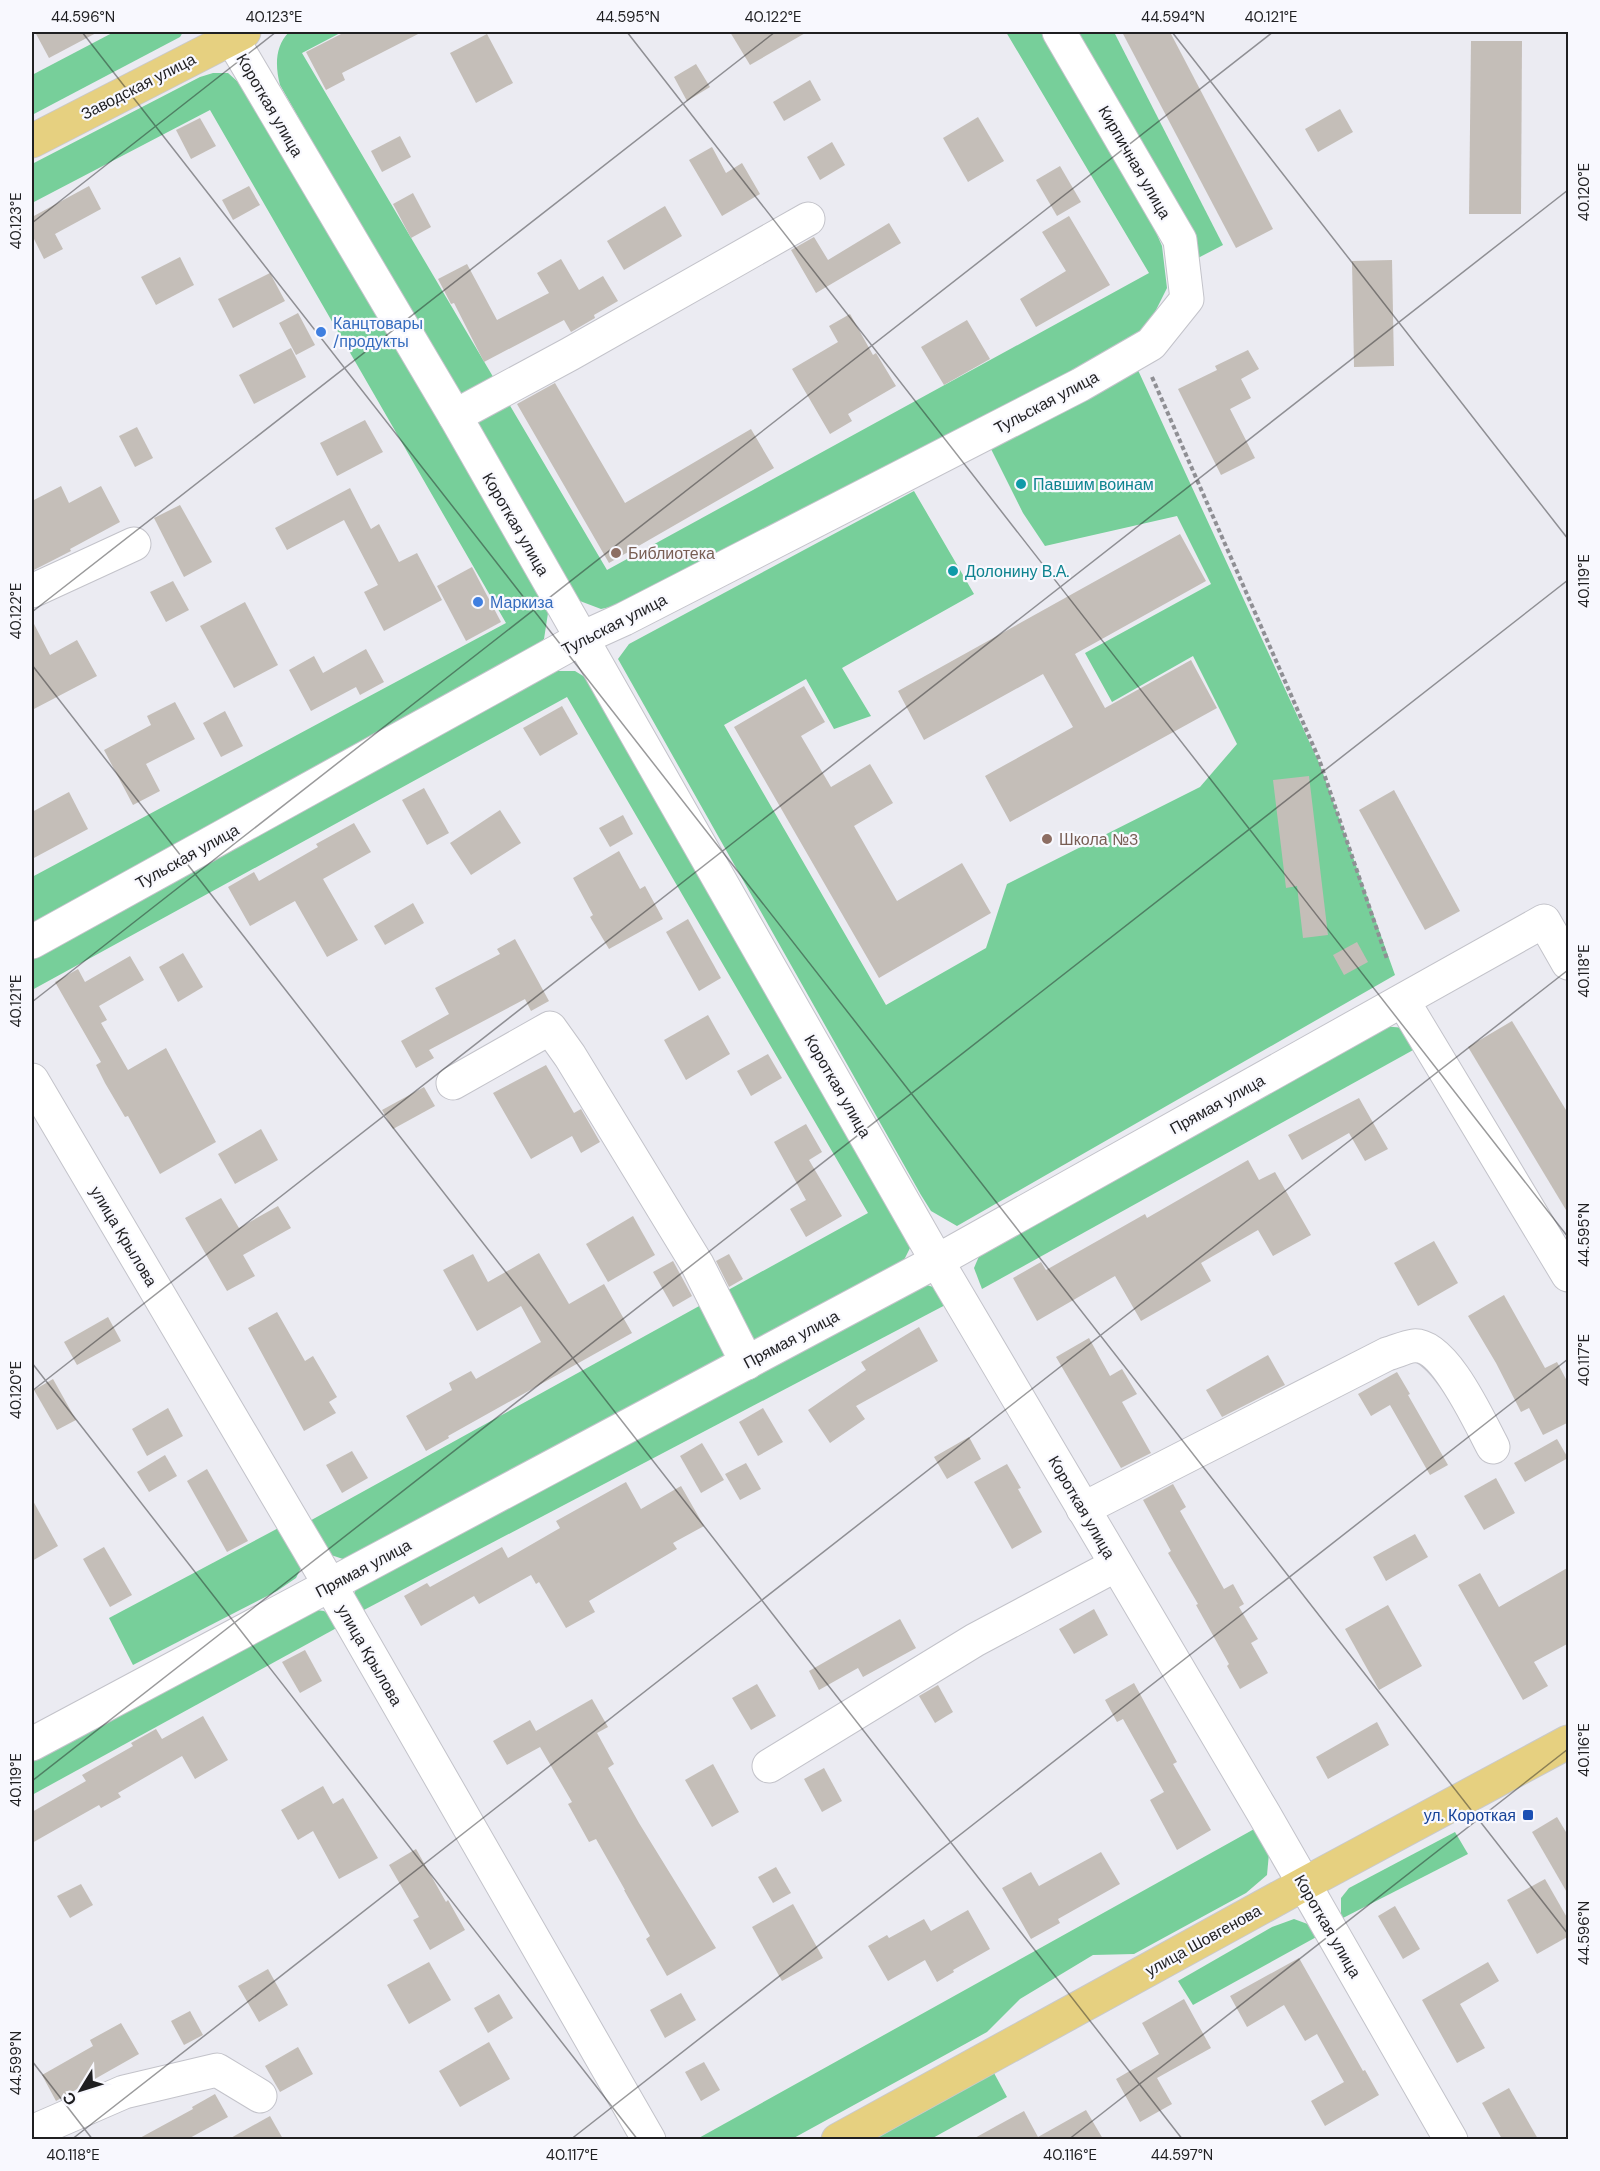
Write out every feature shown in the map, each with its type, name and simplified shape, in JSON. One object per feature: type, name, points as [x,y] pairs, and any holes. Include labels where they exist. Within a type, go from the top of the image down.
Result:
[{"type":"main road","name":"Заводская улица","points":[[32,141],[234,34]]},
{"type":"main road","name":"улица Шовгенова","points":[[838,2139],[1569,1742]]},
{"type":"street","name":"Кирпичная улица","points":[[1059,32],[1180,240],[1187,299]]},
{"type":"street","name":"Короткая улица","points":[[234,34],[455,416],[937,1261],[1304,1884],[1451,2139]]},
{"type":"street","points":[[455,416],[570,354],[807,219]]},
{"type":"street","name":"Тульская улица","points":[[32,942],[582,638],[624,620],[1069,390],[1151,344],[1187,299]]},
{"type":"street","points":[[32,591],[134,544]]},
{"type":"street","name":"Прямая улица","points":[[32,1744],[937,1261],[1544,921],[1569,963]]},
{"type":"street","points":[[1403,1001],[1569,1275]]},
{"type":"street","points":[[453,1083],[550,1028],[570,1056],[698,1264],[747,1363]]},
{"type":"street","name":"улица Крылова","points":[[32,1080],[330,1585],[649,2139]]},
{"type":"street","points":[[1083,1509],[1387,1354],[1415,1345],[1436,1353],[1462,1390],[1493,1447]]},
{"type":"street","points":[[769,1766],[975,1640],[1116,1565]]},
{"type":"street","points":[[32,2132],[124,2092],[217,2070],[260,2096]]},
{"type":"path","points":[[1151,344],[1149,371],[1319,759],[1387,959]]},
{"type":"green space","points":[[114,32],[183,32],[180,37],[32,115],[32,75]]},
{"type":"green space","points":[[289,32],[342,32],[302,53],[607,570],[1149,273],[1006,32],[1043,32],[1141,198],[1162,246],[1167,288],[1152,318],[1140,334],[1012,404],[637,601],[601,609],[572,598],[280,85],[277,57],[281,44]]},
{"type":"green space","points":[[1075,32],[1114,32],[1223,245],[1198,258]]},
{"type":"green space","points":[[213,73],[228,73],[247,90],[544,602],[548,613],[544,639],[520,659],[32,927],[32,877],[506,623],[210,110],[32,203],[32,164],[200,77]]},
{"type":"green space","points":[[1137,368],[1320,765],[1395,975],[957,1226],[931,1211],[921,1195],[618,659],[629,644],[914,491],[974,594],[842,668],[871,716],[834,729],[806,679],[724,725],[886,1005],[986,948],[1007,884],[1200,787],[1237,744],[1193,656],[1112,702],[1085,653],[1211,584],[1177,516],[1045,546],[1023,513],[990,447]]},
{"type":"green space","points":[[557,671],[575,671],[593,682],[912,1244],[904,1260],[346,1560],[331,1555],[306,1523],[868,1213],[567,697],[32,990],[32,954]]},
{"type":"green space","points":[[1382,1026],[1405,1028],[1415,1049],[982,1289],[974,1268],[983,1247]]},
{"type":"green space","points":[[918,1282],[936,1288],[951,1302],[362,1611],[354,1594],[360,1581]]},
{"type":"green space","points":[[286,1524],[302,1566],[296,1578],[277,1591],[133,1665],[109,1618]]},
{"type":"green space","points":[[308,1609],[324,1611],[342,1625],[32,1795],[32,1755]]},
{"type":"green space","points":[[1256,1828],[1269,1853],[1267,1875],[1246,1893],[1134,1954],[1093,1955],[1020,1999],[987,2032],[792,2139],[697,2139]]},
{"type":"green space","points":[[1455,1832],[1468,1854],[1341,1919],[1341,1898],[1349,1888]]},
{"type":"green space","points":[[1294,1919],[1313,1926],[1320,1935],[1193,2005],[1178,1981],[1272,1927]]},
{"type":"green space","points":[[994,2073],[1007,2097],[931,2139],[875,2139]]},
{"type":"building","points":[[35,32],[98,32],[49,58]]},
{"type":"building","points":[[345,32],[422,32],[342,73],[345,80],[326,90],[306,52]]},
{"type":"building","points":[[730,32],[807,32],[750,65]]},
{"type":"building","points":[[1122,32],[1170,32],[1273,229],[1236,248]]},
{"type":"building","points":[[487,34],[513,83],[476,103],[450,53]]},
{"type":"building","points":[[1471,41],[1522,41],[1521,214],[1469,214]]},
{"type":"building","points":[[696,64],[710,87],[687,101],[674,77]]},
{"type":"building","points":[[810,80],[821,100],[784,121],[773,102]]},
{"type":"building","points":[[1340,109],[1353,132],[1318,152],[1305,129]]},
{"type":"building","points":[[978,117],[1004,161],[968,182],[943,138]]},
{"type":"building","points":[[200,118],[216,146],[191,159],[176,130]]},
{"type":"building","points":[[400,136],[411,157],[382,172],[371,151]]},
{"type":"building","points":[[832,142],[845,165],[820,180],[807,157]]},
{"type":"building","points":[[712,147],[726,173],[742,163],[760,194],[722,216],[689,160]]},
{"type":"building","points":[[1060,166],[1081,202],[1057,216],[1036,180]]},
{"type":"building","points":[[89,186],[101,209],[55,234],[63,249],[44,259],[32,235],[32,217]]},
{"type":"building","points":[[249,186],[260,205],[233,220],[222,200]]},
{"type":"building","points":[[413,193],[431,227],[411,238],[393,204]]},
{"type":"building","points":[[665,206],[682,236],[624,270],[607,241]]},
{"type":"building","points":[[1069,216],[1110,285],[1036,327],[1020,299],[1066,271],[1042,232]]},
{"type":"building","points":[[889,223],[901,243],[816,293],[791,250],[814,237],[828,260]]},
{"type":"building","points":[[180,257],[194,285],[156,305],[141,277]]},
{"type":"building","points":[[561,259],[579,290],[603,276],[618,301],[571,332],[564,320],[484,362],[454,303],[451,304],[438,279],[467,264],[497,320],[549,293],[537,273]]},
{"type":"building","points":[[1392,260],[1394,366],[1354,367],[1352,261]]},
{"type":"building","points":[[270,273],[285,301],[233,328],[218,299]]},
{"type":"building","points":[[298,313],[315,345],[296,355],[279,323]]},
{"type":"building","points":[[850,314],[873,355],[876,353],[896,386],[848,414],[852,421],[830,434],[792,369],[838,342],[829,326]]},
{"type":"building","points":[[967,320],[990,359],[944,385],[921,347]]},
{"type":"building","points":[[291,348],[306,377],[254,404],[239,375]]},
{"type":"building","points":[[1248,350],[1259,369],[1241,379],[1251,398],[1230,409],[1255,458],[1221,475],[1178,389],[1217,370],[1215,366]]},
{"type":"building","points":[[555,383],[625,503],[751,429],[774,468],[609,563],[517,404]]},
{"type":"building","points":[[365,420],[383,452],[337,476],[320,443]]},
{"type":"building","points":[[137,427],[153,458],[135,467],[119,436]]},
{"type":"building","points":[[61,486],[69,503],[101,486],[120,522],[32,571],[32,501]]},
{"type":"building","points":[[350,488],[371,529],[379,524],[399,562],[417,553],[442,600],[384,631],[364,592],[378,585],[344,520],[287,550],[275,528]]},
{"type":"building","points":[[180,505],[212,562],[184,577],[154,518]]},
{"type":"building","points":[[1180,534],[1206,581],[1075,654],[1105,708],[1191,660],[1217,708],[1010,822],[985,776],[1073,727],[1043,674],[924,740],[898,691]]},
{"type":"building","points":[[472,567],[501,622],[466,641],[437,586]]},
{"type":"building","points":[[173,581],[189,610],[166,622],[150,592]]},
{"type":"building","points":[[245,602],[278,665],[234,688],[200,626]]},
{"type":"building","points":[[32,620],[50,655],[77,640],[97,676],[32,710]]},
{"type":"building","points":[[366,649],[384,682],[360,695],[356,687],[311,711],[289,670],[314,656],[323,673]]},
{"type":"building","points":[[804,686],[825,722],[801,736],[831,787],[870,764],[893,803],[854,826],[897,901],[962,863],[991,913],[879,978],[734,727]]},
{"type":"building","points":[[175,702],[195,739],[146,764],[160,791],[133,805],[104,750],[151,725],[147,716]]},
{"type":"building","points":[[562,706],[578,734],[540,756],[523,728]]},
{"type":"building","points":[[225,711],[243,746],[221,757],[203,723]]},
{"type":"building","points":[[1309,776],[1328,935],[1303,938],[1297,886],[1286,888],[1273,780]]},
{"type":"building","points":[[424,788],[449,833],[427,845],[402,800]]},
{"type":"building","points":[[1394,790],[1460,911],[1425,930],[1359,810]]},
{"type":"building","points":[[69,792],[88,829],[32,859],[32,812]]},
{"type":"building","points":[[500,810],[521,843],[471,875],[450,843]]},
{"type":"building","points":[[623,815],[633,834],[610,847],[599,828]]},
{"type":"building","points":[[354,823],[371,852],[323,879],[358,940],[327,957],[295,901],[250,926],[228,887],[254,872],[259,881],[318,847],[316,844]]},
{"type":"building","points":[[619,851],[640,889],[645,886],[663,919],[609,949],[590,917],[593,915],[573,878]]},
{"type":"building","points":[[413,903],[424,923],[385,945],[374,926]]},
{"type":"building","points":[[688,919],[721,978],[699,991],[666,932]]},
{"type":"building","points":[[515,939],[549,1001],[531,1011],[525,999],[429,1050],[434,1058],[416,1068],[401,1041],[449,1014],[435,988],[500,954],[497,949]]},
{"type":"building","points":[[1357,942],[1368,962],[1344,975],[1333,955]]},
{"type":"building","points":[[183,953],[203,987],[178,1002],[159,967]]},
{"type":"building","points":[[130,956],[144,980],[99,1006],[107,1020],[101,1023],[128,1070],[166,1048],[216,1142],[160,1174],[128,1116],[125,1117],[105,1083],[96,1065],[101,1062],[55,982],[78,969],[85,982]]},
{"type":"building","points":[[708,1015],[730,1054],[686,1080],[664,1040]]},
{"type":"building","points":[[1512,1021],[1569,1115],[1569,1215],[1468,1047]]},
{"type":"building","points":[[768,1054],[782,1078],[751,1096],[737,1071]]},
{"type":"building","points":[[546,1065],[574,1113],[581,1109],[600,1142],[581,1153],[572,1136],[531,1159],[493,1093]]},
{"type":"building","points":[[424,1087],[435,1106],[393,1129],[382,1110]]},
{"type":"building","points":[[1359,1098],[1388,1149],[1365,1161],[1349,1133],[1302,1160],[1288,1135]]},
{"type":"building","points":[[806,1124],[822,1152],[809,1160],[842,1216],[806,1237],[790,1209],[806,1200],[774,1142]]},
{"type":"building","points":[[261,1129],[278,1160],[235,1184],[218,1154]]},
{"type":"building","points":[[1248,1160],[1259,1180],[1275,1172],[1311,1235],[1273,1256],[1258,1230],[1201,1263],[1211,1281],[1141,1321],[1115,1276],[1037,1321],[1013,1278],[1041,1262],[1046,1270],[1145,1214],[1147,1218]]},
{"type":"building","points":[[221,1198],[239,1228],[278,1206],[291,1228],[243,1255],[255,1276],[227,1291],[185,1218]]},
{"type":"building","points":[[633,1216],[655,1255],[608,1282],[586,1244]]},
{"type":"building","points":[[1434,1241],[1458,1283],[1418,1306],[1394,1263]]},
{"type":"building","points":[[539,1253],[569,1304],[604,1284],[632,1333],[448,1436],[449,1438],[426,1451],[406,1416],[452,1390],[449,1383],[471,1371],[476,1379],[541,1342],[521,1306],[477,1331],[443,1270],[473,1254],[488,1282]]},
{"type":"building","points":[[729,1254],[743,1279],[729,1287],[716,1261]]},
{"type":"building","points":[[673,1261],[692,1296],[673,1307],[653,1272]]},
{"type":"building","points":[[1504,1295],[1545,1368],[1557,1362],[1569,1385],[1569,1422],[1543,1435],[1529,1408],[1521,1412],[1468,1316]]},
{"type":"building","points":[[277,1312],[305,1361],[313,1356],[337,1397],[329,1402],[336,1413],[304,1431],[248,1328]]},
{"type":"building","points":[[108,1317],[121,1341],[77,1365],[64,1342]]},
{"type":"building","points":[[919,1327],[938,1361],[856,1406],[865,1419],[830,1443],[808,1410],[866,1370],[861,1362]]},
{"type":"building","points":[[1089,1338],[1110,1376],[1122,1369],[1137,1394],[1122,1402],[1151,1453],[1121,1468],[1056,1357]]},
{"type":"building","points":[[1268,1355],[1285,1385],[1222,1417],[1206,1390]]},
{"type":"building","points":[[1397,1372],[1448,1465],[1430,1475],[1390,1405],[1371,1416],[1358,1394]]},
{"type":"building","points":[[53,1379],[76,1420],[57,1430],[34,1390]]},
{"type":"building","points":[[168,1408],[183,1436],[147,1456],[132,1429]]},
{"type":"building","points":[[763,1408],[783,1442],[758,1456],[739,1422]]},
{"type":"building","points":[[969,1437],[981,1459],[947,1479],[934,1457]]},
{"type":"building","points":[[1557,1439],[1568,1458],[1525,1482],[1514,1463]]},
{"type":"building","points":[[702,1443],[724,1480],[701,1493],[680,1456]]},
{"type":"building","points":[[352,1451],[368,1478],[342,1493],[326,1465]]},
{"type":"building","points":[[165,1455],[177,1476],[149,1492],[137,1472]]},
{"type":"building","points":[[746,1463],[761,1489],[740,1500],[725,1474]]},
{"type":"building","points":[[1007,1464],[1042,1532],[1012,1549],[974,1482]]},
{"type":"building","points":[[207,1469],[248,1541],[227,1552],[187,1481]]},
{"type":"building","points":[[1496,1478],[1515,1513],[1484,1530],[1464,1496]]},
{"type":"building","points":[[626,1482],[641,1509],[681,1486],[704,1526],[673,1543],[677,1549],[589,1601],[595,1612],[566,1628],[539,1582],[536,1584],[531,1575],[479,1604],[474,1596],[421,1626],[404,1596],[427,1583],[430,1587],[502,1547],[508,1558],[560,1528],[556,1521]]},
{"type":"building","points":[[1173,1484],[1186,1507],[1180,1511],[1224,1589],[1233,1584],[1244,1604],[1239,1607],[1258,1639],[1251,1643],[1268,1673],[1240,1689],[1227,1666],[1229,1664],[1196,1605],[1198,1604],[1168,1553],[1171,1551],[1143,1500]]},
{"type":"building","points":[[32,1499],[58,1546],[32,1561]]},
{"type":"building","points":[[1415,1534],[1428,1557],[1386,1581],[1373,1557]]},
{"type":"building","points":[[104,1547],[132,1595],[110,1607],[83,1559]]},
{"type":"building","points":[[1569,1567],[1569,1643],[1534,1662],[1548,1686],[1523,1700],[1458,1585],[1480,1573],[1499,1607]]},
{"type":"building","points":[[1388,1605],[1422,1666],[1379,1690],[1345,1629]]},
{"type":"building","points":[[1094,1609],[1108,1635],[1074,1654],[1059,1629]]},
{"type":"building","points":[[900,1619],[916,1648],[863,1677],[858,1668],[819,1690],[809,1671]]},
{"type":"building","points":[[305,1650],[322,1681],[300,1693],[282,1662]]},
{"type":"building","points":[[1134,1683],[1177,1762],[1173,1764],[1211,1830],[1177,1850],[1150,1800],[1164,1792],[1123,1719],[1117,1722],[1105,1700]]},
{"type":"building","points":[[757,1684],[776,1716],[751,1730],[732,1698]]},
{"type":"building","points":[[938,1685],[953,1712],[935,1723],[919,1696]]},
{"type":"building","points":[[592,1699],[608,1727],[597,1733],[614,1764],[608,1768],[716,1948],[667,1976],[646,1939],[650,1936],[625,1890],[596,1839],[589,1842],[568,1804],[572,1802],[540,1747],[507,1765],[493,1741],[530,1720],[536,1731]]},
{"type":"building","points":[[203,1716],[228,1760],[195,1779],[182,1756],[118,1793],[121,1797],[101,1808],[99,1805],[32,1843],[32,1812],[86,1781],[82,1775],[133,1746],[131,1743],[156,1729],[162,1739]]},
{"type":"building","points":[[1377,1722],[1389,1745],[1328,1779],[1316,1757]]},
{"type":"building","points":[[713,1764],[739,1812],[712,1827],[685,1780]]},
{"type":"building","points":[[824,1768],[842,1801],[822,1812],[804,1779]]},
{"type":"building","points":[[323,1786],[333,1804],[343,1798],[378,1858],[339,1879],[313,1831],[298,1840],[281,1810]]},
{"type":"building","points":[[1557,1817],[1569,1837],[1569,1896],[1532,1832]]},
{"type":"building","points":[[416,1849],[465,1930],[430,1950],[413,1920],[419,1917],[389,1865]]},
{"type":"building","points":[[1101,1852],[1120,1884],[1058,1919],[1060,1923],[1031,1939],[1002,1888],[1031,1872],[1039,1886]]},
{"type":"building","points":[[776,1867],[791,1893],[773,1903],[758,1877]]},
{"type":"building","points":[[1545,1879],[1569,1921],[1569,1936],[1537,1954],[1507,1900]]},
{"type":"building","points":[[81,1884],[93,1905],[70,1918],[57,1896]]},
{"type":"building","points":[[793,1904],[823,1958],[782,1981],[752,1927]]},
{"type":"building","points":[[1395,1906],[1420,1949],[1403,1959],[1378,1916]]},
{"type":"building","points":[[968,1910],[990,1949],[937,1982],[925,1960],[888,1981],[868,1946],[887,1935],[889,1938],[924,1919],[931,1931]]},
{"type":"building","points":[[1299,1958],[1379,2095],[1325,2126],[1311,2101],[1344,2082],[1317,2034],[1305,2041],[1284,2005],[1247,2027],[1230,1996]]},
{"type":"building","points":[[429,1962],[451,2000],[409,2024],[387,1985]]},
{"type":"building","points":[[1488,1962],[1499,1981],[1460,2004],[1485,2048],[1457,2063],[1422,2000]]},
{"type":"building","points":[[268,1969],[288,2005],[259,2022],[238,1986]]},
{"type":"building","points":[[681,1993],[696,2020],[665,2038],[650,2010]]},
{"type":"building","points":[[499,1994],[513,2018],[488,2033],[474,2008]]},
{"type":"building","points":[[1184,1999],[1211,2048],[1157,2078],[1172,2104],[1140,2122],[1116,2079],[1159,2054],[1142,2023]]},
{"type":"building","points":[[190,2011],[203,2035],[184,2045],[171,2021]]},
{"type":"building","points":[[121,2023],[139,2054],[56,2101],[42,2075],[93,2046],[90,2040]]},
{"type":"building","points":[[489,2042],[510,2079],[460,2107],[439,2071]]},
{"type":"building","points":[[298,2047],[313,2074],[280,2092],[265,2066]]},
{"type":"building","points":[[704,2062],[720,2090],[701,2101],[685,2072]]},
{"type":"building","points":[[1509,2088],[1538,2139],[1502,2139],[1482,2103]]},
{"type":"building","points":[[215,2094],[228,2117],[188,2139],[138,2139],[193,2109],[192,2107]]},
{"type":"building","points":[[1086,2110],[1103,2139],[973,2139],[1024,2111],[1038,2137]]},
{"type":"building","points":[[270,2116],[283,2139],[229,2139]]},
{"type":"place","name":"Канцтовары /продукты","points":[[321,332]]},
{"type":"place","name":"Павшим воинам","points":[[1021,484]]},
{"type":"place","name":"Библиотека","points":[[616,553]]},
{"type":"place","name":"Долонину В.А.","points":[[953,571]]},
{"type":"place","name":"Маркиза","points":[[478,602]]},
{"type":"place","name":"Школа №3","points":[[1047,839]]},
{"type":"place","name":"ул. Короткая","points":[[1528,1815]]}]
